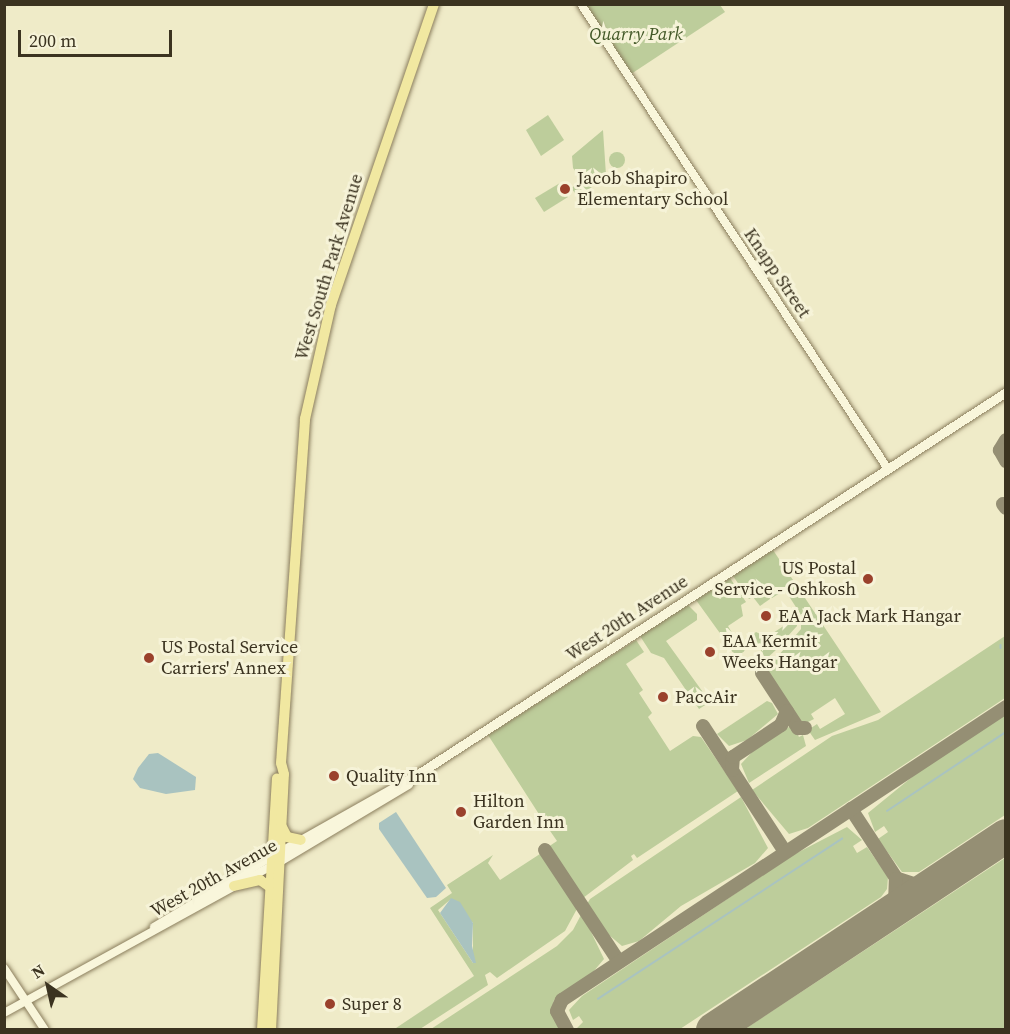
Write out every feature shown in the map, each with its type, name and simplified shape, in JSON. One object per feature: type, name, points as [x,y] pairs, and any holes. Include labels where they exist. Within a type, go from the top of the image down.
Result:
[{"type":"main road","name":"West South Park Avenue","points":[[270,955],[298,471],[315,365],[331,305],[434,4]]},
{"type":"main road","name":"West 20th Avenue","points":[[276,859],[375,805],[418,774],[1005,392]]},
{"type":"main road","name":"West South Park Avenue","points":[[270,955],[270,886],[282,826],[281,763]]},
{"type":"main road","name":"West 20th Avenue","points":[[276,859],[301,840],[418,774]]},
{"type":"main road","points":[[282,826],[287,837],[301,840]]},
{"type":"main road","points":[[234,886],[260,880],[270,886]]},
{"type":"main road","points":[[262,1029],[270,955]]},
{"type":"main road","points":[[270,955],[271,1029]]},
{"type":"street","name":"Knapp Street","points":[[581,4],[888,469]]},
{"type":"street","name":"West 20th Avenue","points":[[146,933],[234,886],[276,859]]},
{"type":"street","name":"West 20th Avenue","points":[[4,1012],[276,859]]},
{"type":"street","points":[[4,968],[45,1029]]},
{"type":"green space","name":"Quarry Park","points":[[581,5],[720,5],[725,12],[628,76]]},
{"type":"green space","points":[[548,115],[564,140],[541,156],[526,130]]},
{"type":"green space","points":[[603,130],[606,175],[587,191],[590,197],[582,202],[571,188],[582,181],[573,168],[572,156]]},
{"type":"green space","points":[[614,152],[620,152],[625,160],[623,166],[614,168],[609,163],[609,157]]},
{"type":"green space","points":[[560,183],[568,197],[544,212],[535,198]]},
{"type":"green space","points":[[773,550],[881,712],[815,740],[808,730],[817,724],[820,729],[845,714],[835,698],[811,714],[814,719],[802,725],[767,669],[801,629],[801,615],[785,590],[772,598],[769,595],[770,599],[760,606],[753,597],[749,599],[733,576]]},
{"type":"green space","points":[[730,578],[746,602],[741,605],[743,616],[728,626],[735,638],[727,643],[696,600]]},
{"type":"green space","points":[[688,605],[697,614],[697,620],[666,641],[710,702],[699,709],[664,658],[651,653],[640,636]]},
{"type":"green space","points":[[791,613],[796,617],[797,626],[777,648],[773,633],[788,623],[785,617]]},
{"type":"green space","points":[[756,632],[769,638],[777,649],[766,659],[752,635]]},
{"type":"green space","points":[[1005,636],[1005,698],[808,828],[789,834],[752,790],[832,736],[878,720]]},
{"type":"green space","points":[[735,638],[741,638],[746,646],[744,652],[735,654],[730,649],[730,643]]},
{"type":"green space","points":[[636,640],[644,652],[626,664],[643,690],[639,693],[652,713],[648,717],[670,751],[693,736],[701,737],[738,791],[637,858],[634,854],[631,856],[633,860],[583,898],[548,847],[557,841],[546,825],[532,830],[544,822],[488,735]]},
{"type":"green space","points":[[767,701],[772,703],[778,714],[747,740],[729,746],[717,734]]},
{"type":"green space","points":[[1005,715],[1005,815],[919,872],[902,872],[878,839],[888,832],[884,826],[875,832],[868,813],[917,773]]},
{"type":"green space","points":[[792,725],[799,737],[803,735],[806,746],[749,783],[741,764],[754,750]]},
{"type":"green space","points":[[741,797],[768,848],[755,863],[681,906],[639,941],[622,946],[609,935],[587,904],[590,899]]},
{"type":"green space","points":[[847,827],[862,840],[853,846],[857,853],[867,847],[888,877],[887,889],[881,897],[680,1029],[576,1029],[583,1022],[579,1016],[573,1020],[569,1010],[582,996],[793,855]]},
{"type":"green space","points":[[543,852],[578,907],[565,931],[497,978],[490,972],[485,975],[488,985],[420,1029],[393,1030],[474,976],[430,908],[452,893],[447,885],[493,855],[488,863],[500,880]],"holes":[[[451,899],[473,923],[473,963],[438,910]]]},
{"type":"green space","points":[[1005,858],[1005,1029],[745,1029]]},
{"type":"green space","points":[[582,913],[604,959],[593,972],[554,1000],[551,1013],[559,1028],[431,1029],[557,946],[573,930]]},
{"type":"water","points":[[158,753],[196,777],[195,790],[166,794],[140,788],[133,779],[138,768],[149,754]]},
{"type":"water","points":[[396,812],[446,888],[436,897],[427,898],[379,829],[379,823]]},
{"type":"water","points":[[451,898],[460,902],[473,923],[472,946],[476,963],[473,963],[440,913]]},
{"type":"waterway","points":[[887,811],[1006,732]]},
{"type":"waterway","points":[[598,999],[842,839]]},
{"type":"taxiway","points":[[1006,440],[1000,450],[1006,461]]},
{"type":"taxiway","points":[[1003,504],[1006,508]]},
{"type":"taxiway","points":[[762,673],[798,728],[805,728]]},
{"type":"taxiway","points":[[567,1030],[557,1011],[562,1000],[1006,707]]},
{"type":"taxiway","points":[[732,770],[733,757],[781,725],[787,711]]},
{"type":"taxiway","points":[[703,726],[785,852]]},
{"type":"taxiway","points":[[851,809],[910,899]]},
{"type":"taxiway","points":[[545,850],[619,962]]},
{"type":"taxiway","points":[[898,879],[922,887],[946,875]]},
{"type":"taxiway","points":[[875,922],[895,904],[896,879]]},
{"type":"runway","points":[[713,1030],[1006,836]]},
{"type":"place","name":"Jacob Shapiro Elementary School","points":[[565,189]]},
{"type":"place","name":"US Postal Service - Oshkosh","points":[[868,579]]},
{"type":"place","name":"EAA Jack Mark Hangar","points":[[766,616]]},
{"type":"place","name":"EAA Kermit Weeks Hangar","points":[[710,652]]},
{"type":"place","name":"US Postal Service Carriers' Annex","points":[[149,658]]},
{"type":"place","name":"PaccAir","points":[[663,697]]},
{"type":"place","name":"Quality Inn","points":[[334,776]]},
{"type":"place","name":"Hilton Garden Inn","points":[[461,812]]},
{"type":"place","name":"Super 8","points":[[330,1004]]}]
